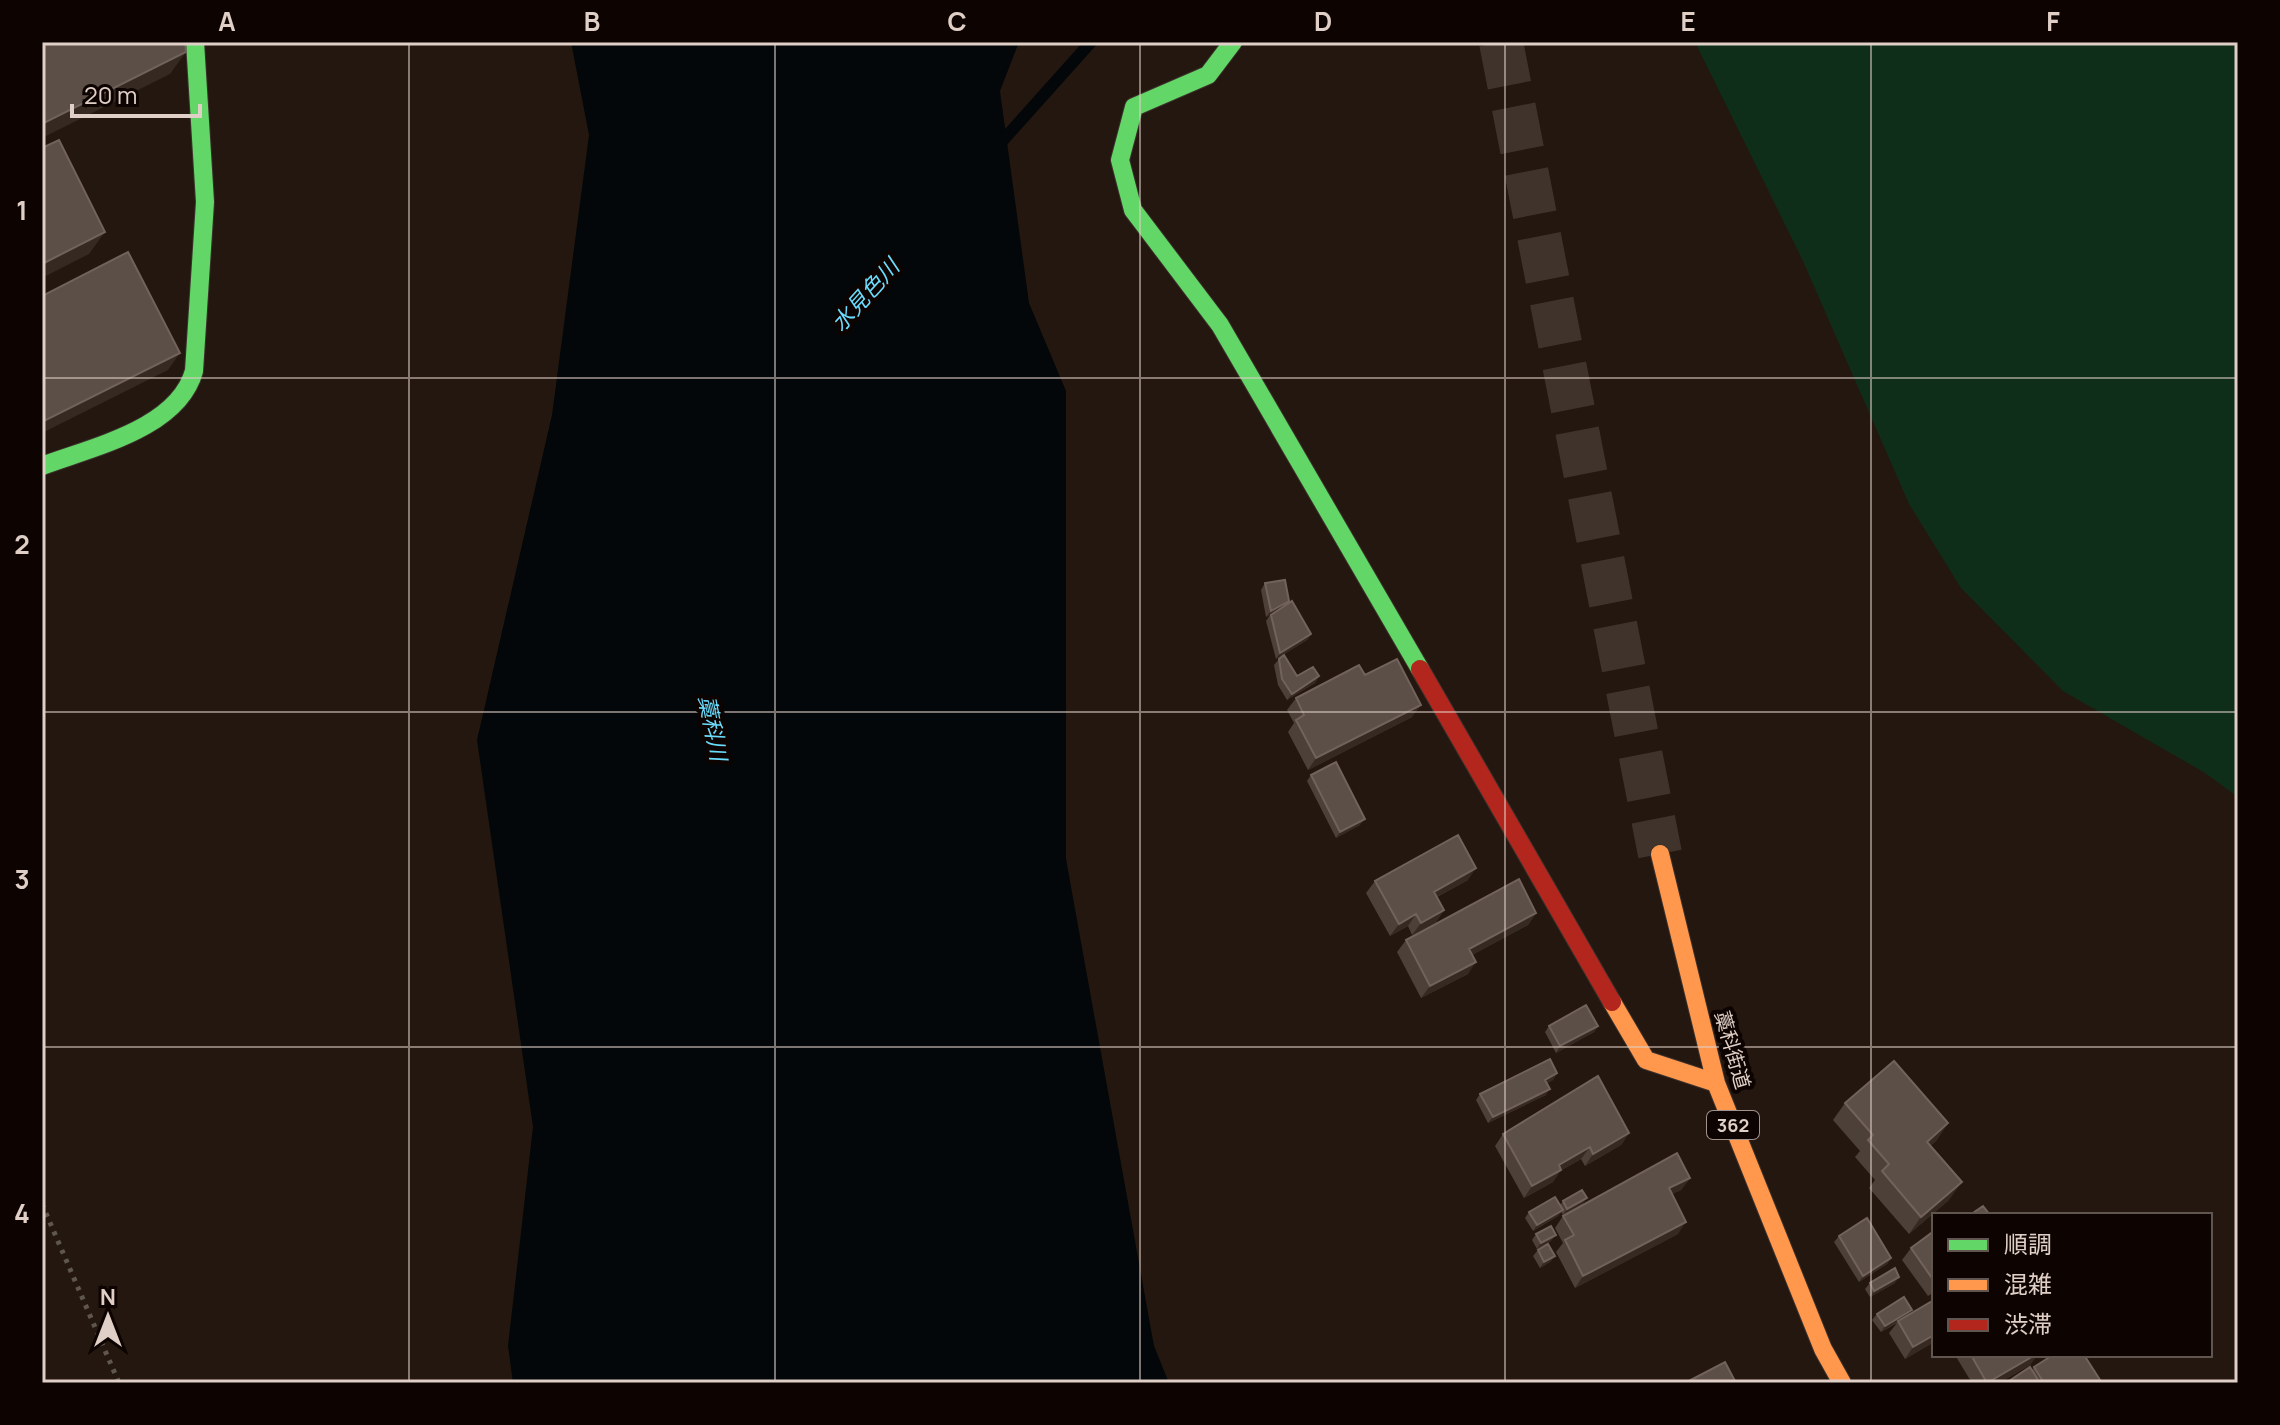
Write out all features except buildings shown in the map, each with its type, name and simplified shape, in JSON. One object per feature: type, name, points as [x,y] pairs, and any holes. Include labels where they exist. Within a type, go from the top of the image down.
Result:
[{"type":"main road","points":[[42,466],[109,440],[156,415],[186,393],[194,371],[205,202],[195,42]]},
{"type":"main road","points":[[1233,42],[1208,75],[1134,107],[1120,160],[1133,210],[1220,325],[1646,1060],[1716,1083]]},
{"type":"main road","name":"藁科街道","points":[[1660,854],[1716,1083],[1823,1349],[1842,1383]]},
{"type":"path","points":[[42,1204],[119,1383]]},
{"type":"green space","points":[[1695,42],[2238,42],[2238,797],[2205,773],[2063,691],[1961,588],[1909,504],[1803,261]]},
{"type":"water","points":[[571,42],[1019,42],[1000,91],[1029,303],[1066,391],[1066,859],[1154,1346],[1169,1383],[513,1383],[508,1346],[533,1127],[477,740],[552,415],[589,135]]},
{"type":"waterway","points":[[997,147],[1091,42]]},
{"type":"tunnel","points":[[1501,42],[1660,854]]},
{"type":"traffic: fast","points":[[42,466],[108,443],[152,422],[171,408],[185,391],[194,371],[205,202],[195,42]]},
{"type":"traffic: fast","points":[[1233,42],[1208,75],[1134,107],[1120,160],[1133,210],[1220,325],[1420,669]]},
{"type":"traffic: slow","points":[[1660,854],[1716,1083],[1823,1349],[1842,1383]]},
{"type":"traffic: slow","points":[[1612,1002],[1646,1060],[1716,1083]]},
{"type":"traffic: jam","points":[[1420,669],[1612,1002]]},
{"type":"water label","name":"水見色川","points":[[865,295]]},
{"type":"water label","name":"藁科川","points":[[713,728]]}]
